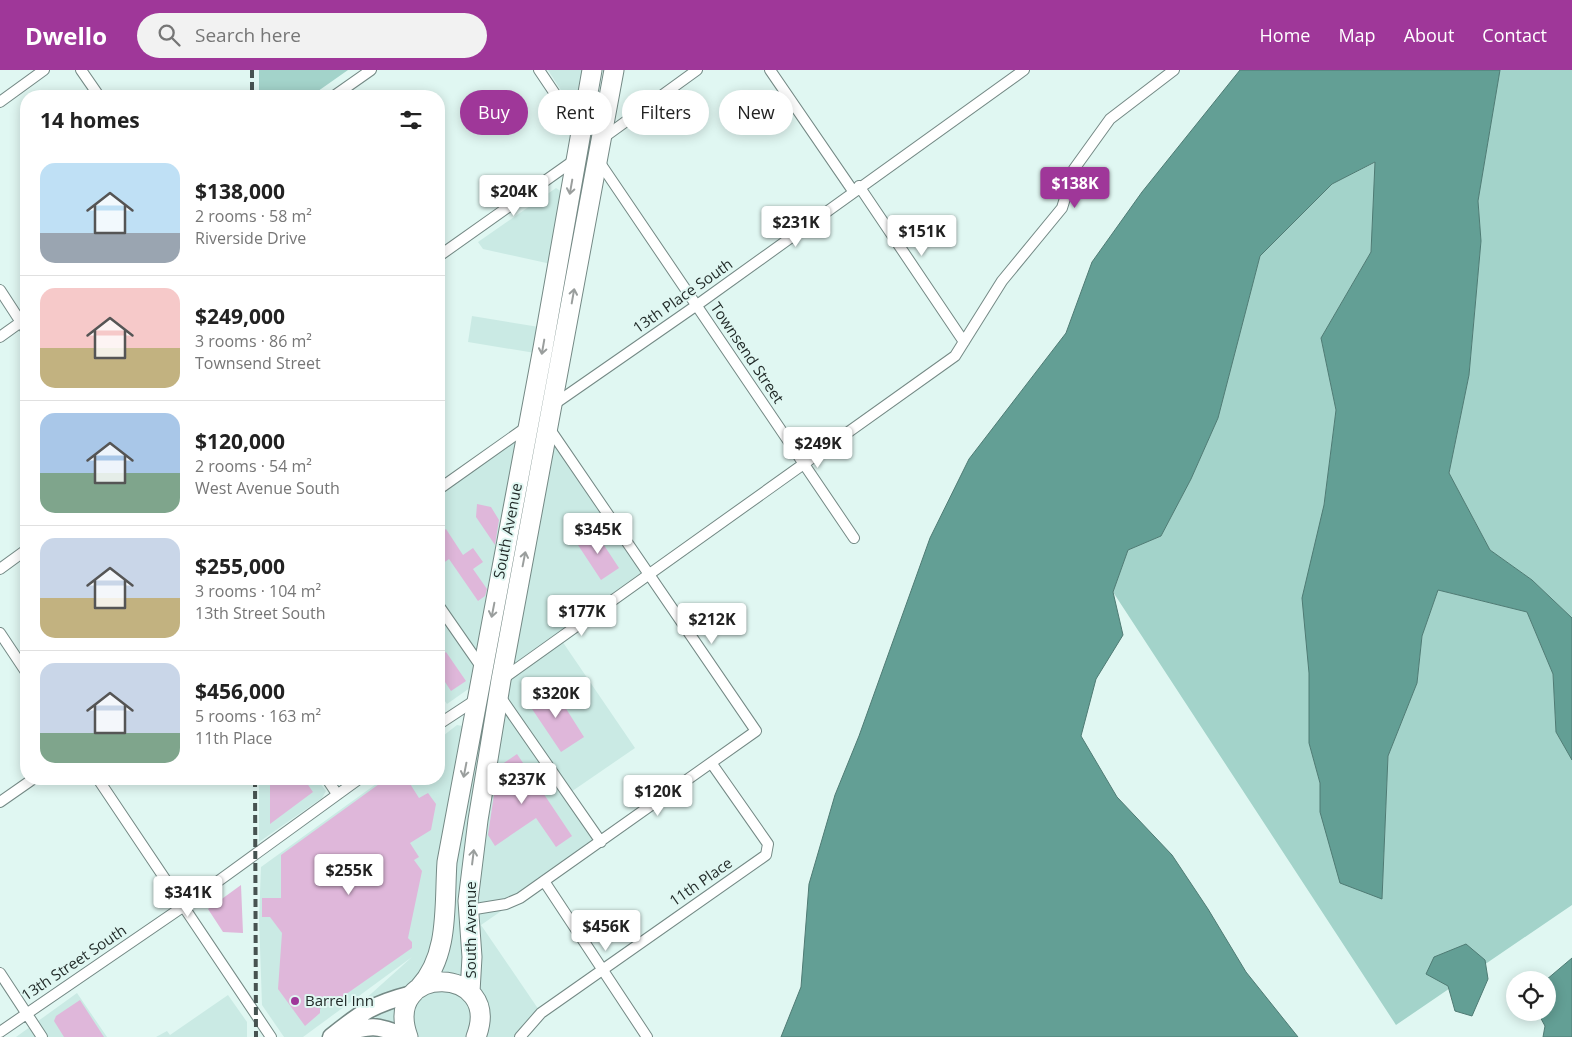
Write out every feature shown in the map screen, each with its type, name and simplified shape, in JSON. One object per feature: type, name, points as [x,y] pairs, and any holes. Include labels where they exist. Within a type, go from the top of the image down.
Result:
[{"type":"highway","name":"South Avenue","points":[[588,90],[592,70]]},
{"type":"highway","name":"South Avenue","points":[[470,992],[472,957],[468,910],[478,820],[500,688],[614,70]]},
{"type":"highway","name":"South Avenue","points":[[407,1037],[404,1015],[416,991],[434,969],[442,939],[447,862],[529,426],[580,135]]},
{"type":"highway","name":"South Avenue","points":[[416,991],[426,984],[442,980],[461,986],[470,992],[479,1008],[480,1018],[476,1037]]},
{"type":"main road","points":[[331,1037],[357,1016],[375,1005],[416,991]]},
{"type":"main road","points":[[331,1037],[367,1026],[389,1030],[407,1037]]},
{"type":"street","points":[[0,102],[44,70]]},
{"type":"street","points":[[81,70],[95,90]]},
{"type":"street","points":[[343,90],[371,70]]},
{"type":"street","points":[[539,70],[552,90]]},
{"type":"street","points":[[602,138],[697,70]]},
{"type":"street","points":[[770,70],[964,342]]},
{"type":"street","name":"13th Place South","points":[[552,405],[697,305],[1024,70]]},
{"type":"street","points":[[601,842],[500,688],[648,574],[955,356],[1002,281],[1062,208],[1074,169],[1101,129],[1110,119],[1174,70]]},
{"type":"street","points":[[445,252],[576,159]]},
{"type":"street","name":"Townsend Street","points":[[598,160],[854,538]]},
{"type":"street","points":[[0,290],[20,318]]},
{"type":"street","points":[[0,337],[20,325]]},
{"type":"street","points":[[445,485],[529,426]]},
{"type":"street","points":[[468,910],[506,904],[520,898],[712,764],[756,731],[549,428]]},
{"type":"street","points":[[0,569],[20,554]]},
{"type":"street","points":[[445,615],[482,668]]},
{"type":"street","points":[[0,634],[20,663]]},
{"type":"street","points":[[445,720],[479,698]]},
{"type":"street","name":"11th Place","points":[[520,1037],[541,1013],[766,855],[768,844],[712,764]]},
{"type":"street","points":[[0,802],[24,785]]},
{"type":"street","points":[[102,785],[271,1037]]},
{"type":"street","points":[[331,785],[337,794]]},
{"type":"street","name":"13th Street South","points":[[0,1032],[184,906],[350,785]]},
{"type":"street","points":[[544,881],[647,1037]]},
{"type":"street","points":[[0,973],[42,1037]]},
{"type":"shaded area","points":[[259,70],[348,70],[320,90],[259,90]]},
{"type":"shaded area","points":[[548,70],[585,70],[582,90],[561,90]]},
{"type":"shaded area","points":[[1240,70],[1500,70],[1478,201],[1481,241],[1469,375],[1449,473],[1490,550],[1532,580],[1572,618],[1572,760],[1556,732],[1553,674],[1527,612],[1438,590],[1422,636],[1417,683],[1388,756],[1382,899],[1340,883],[1320,812],[1320,783],[1309,743],[1309,673],[1302,598],[1324,505],[1336,410],[1321,338],[1371,252],[1375,162],[1332,184],[1260,256],[1218,418],[1191,479],[1161,536],[1128,550],[1113,592],[1123,635],[1096,679],[1081,736],[1117,797],[1172,855],[1208,909],[1246,972],[1298,1037],[781,1037],[801,987],[809,884],[835,795],[859,736],[930,538],[969,459],[1066,333],[1092,262],[1142,192]]},
{"type":"shaded area","points":[[1500,70],[1572,70],[1572,618],[1532,580],[1490,550],[1449,473],[1469,375],[1481,241],[1478,201]]},
{"type":"shaded area","points":[[1376,162],[1371,252],[1321,338],[1336,410],[1324,505],[1309,673],[1309,743],[1320,783],[1320,812],[1382,899],[1388,756],[1417,683],[1422,636],[1438,590],[1527,612],[1553,674],[1556,732],[1572,760],[1572,905],[1396,1025],[1113,592],[1128,550],[1161,536],[1191,479],[1218,418],[1260,256],[1332,184]]},
{"type":"shaded area","points":[[556,188],[565,194],[551,264],[483,249],[478,242]]},
{"type":"shaded area","points":[[472,316],[539,327],[535,353],[468,342]]},
{"type":"shaded area","points":[[542,416],[648,574],[560,638],[635,748],[568,794],[601,842],[481,925],[541,1013],[520,1037],[323,1037],[412,957],[303,1037],[284,1037],[262,1005],[259,918],[261,867],[375,785],[445,785],[445,734],[457,725],[463,726],[474,685],[447,704],[445,701],[445,485]]},
{"type":"shaded area","points":[[259,785],[322,785],[326,791],[322,798],[259,842]]},
{"type":"shaded area","points":[[1466,944],[1485,960],[1488,979],[1472,1016],[1455,1011],[1448,986],[1426,974],[1434,957]]},
{"type":"shaded area","points":[[1572,958],[1572,1037],[1543,1037],[1545,1026],[1542,1021],[1556,1021],[1556,972]]},
{"type":"shaded area","points":[[77,993],[107,1037],[16,1037]]},
{"type":"shaded area","points":[[228,995],[247,1022],[247,1037],[156,1037],[167,1031],[170,1035]]},
{"type":"building","points":[[477,504],[491,507],[499,520],[495,545],[476,517]]},
{"type":"building","points":[[445,530],[463,555],[473,548],[483,562],[473,569],[487,589],[485,596],[478,601],[449,559],[445,562]]},
{"type":"building","points":[[594,530],[619,568],[601,580],[576,542]]},
{"type":"building","points":[[445,653],[466,681],[451,691],[445,682]]},
{"type":"building","points":[[551,685],[584,737],[561,752],[528,703]]},
{"type":"building","points":[[517,754],[572,836],[556,847],[536,818],[495,846],[488,835],[498,767]]},
{"type":"building","points":[[270,785],[308,785],[313,792],[270,824]]},
{"type":"building","points":[[378,785],[411,785],[419,798],[428,793],[436,804],[431,830],[410,843],[419,857],[414,860],[422,871],[408,938],[412,942],[412,948],[342,997],[337,996],[320,1009],[320,1013],[305,1026],[278,989],[282,933],[270,917],[262,917],[262,898],[281,898],[281,855]]},
{"type":"building","points":[[241,885],[243,933],[223,932],[208,909]]},
{"type":"building","points":[[80,1000],[104,1037],[64,1037],[54,1021],[56,1016]]},
{"type":"railway","points":[[252,70],[252,90]]},
{"type":"railway","points":[[255,785],[256,1037]]},
{"type":"place","name":"Barrel Inn","points":[[295,1001]]}]
